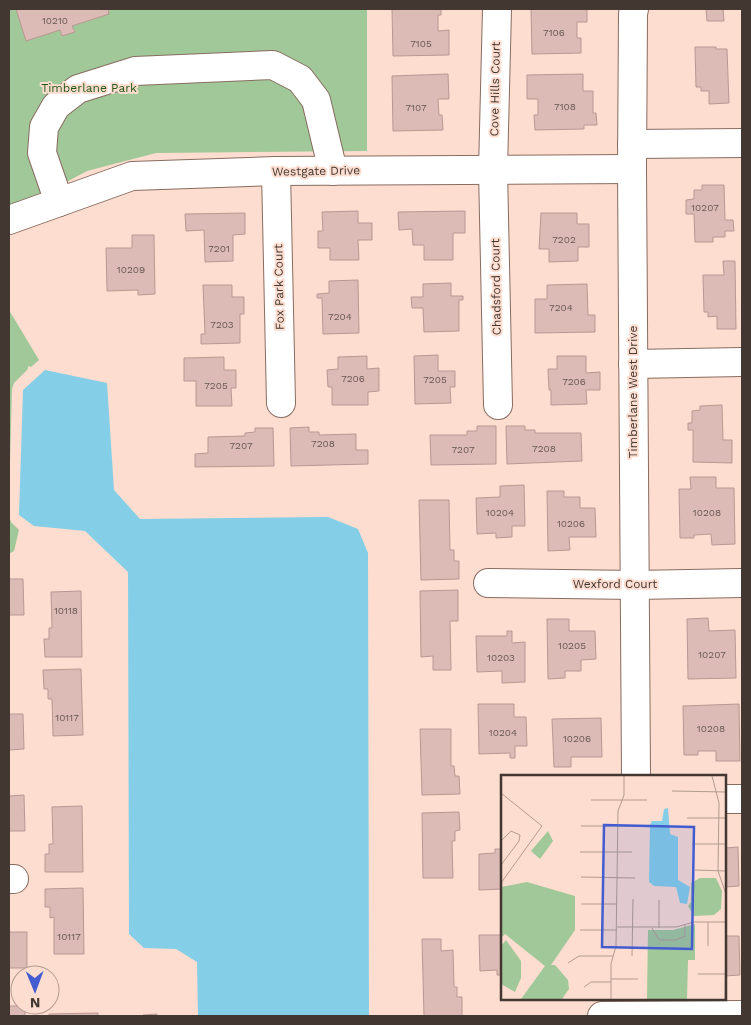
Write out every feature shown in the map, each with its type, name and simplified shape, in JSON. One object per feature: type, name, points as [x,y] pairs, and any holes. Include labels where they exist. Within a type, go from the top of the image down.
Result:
[{"type":"street","name":"Cove Hills Court","points":[[493,170],[497,9]]},
{"type":"street","name":"Timberlane West Drive","points":[[634,9],[632,157],[636,775]]},
{"type":"street","points":[[59,202],[42,153],[44,127],[56,106],[78,89],[135,71],[273,65],[300,78],[316,100],[333,171]]},
{"type":"street","name":"Westgate Drive","points":[[9,220],[132,176],[276,171],[493,170],[632,157],[742,142]]},
{"type":"street","name":"Chadsford Court","points":[[493,170],[498,405]]},
{"type":"street","name":"Fox Park Court","points":[[276,171],[282,403]]},
{"type":"street","points":[[633,364],[742,362]]},
{"type":"street","name":"Wexford Court","points":[[488,583],[742,584]]},
{"type":"street","points":[[726,799],[742,799]]},
{"type":"street","points":[[638,1000],[638,1016]]},
{"type":"street","points":[[602,1016],[742,1015]]},
{"type":"green space","name":"Timberlane Park","points":[[9,9],[367,9],[367,151],[156,153],[87,171],[46,193],[18,204],[9,205]]},
{"type":"green space","points":[[9,310],[39,360],[31,367],[28,366],[28,369],[14,383],[12,389],[9,498]]},
{"type":"green space","points":[[9,516],[11,522],[19,530],[14,551],[9,554]]},
{"type":"water","points":[[45,370],[107,383],[114,490],[140,519],[328,517],[358,529],[368,553],[369,1016],[198,1016],[197,962],[176,949],[144,948],[129,934],[128,572],[85,531],[34,526],[19,515],[23,390]]},
{"type":"building","points":[[16,9],[108,9],[109,14],[72,26],[75,32],[62,36],[60,30],[26,41]]},
{"type":"building","points":[[392,9],[441,9],[441,15],[438,15],[438,31],[449,30],[449,55],[393,56]]},
{"type":"building","points":[[531,9],[587,9],[587,22],[577,22],[577,38],[581,38],[581,53],[532,54]]},
{"type":"building","points":[[706,9],[723,9],[724,21],[707,21]]},
{"type":"building","points":[[695,47],[727,49],[729,103],[709,104],[709,91],[701,91],[701,87],[696,87]]},
{"type":"building","points":[[448,74],[449,99],[438,99],[439,115],[442,115],[443,130],[393,131],[392,76]]},
{"type":"building","points":[[583,74],[583,91],[593,91],[593,113],[596,113],[597,125],[584,125],[584,129],[535,130],[534,115],[538,115],[538,99],[527,99],[527,75]]},
{"type":"building","points":[[702,185],[724,185],[725,220],[733,220],[734,231],[725,231],[725,237],[713,237],[713,242],[695,242],[694,214],[686,214],[686,200],[694,199],[694,190],[702,190]]},
{"type":"building","points":[[358,211],[358,223],[372,223],[372,240],[358,240],[359,260],[330,260],[330,248],[318,248],[318,231],[323,231],[322,212]]},
{"type":"building","points":[[465,211],[465,233],[453,233],[453,260],[424,260],[424,245],[413,245],[412,229],[399,230],[398,212]]},
{"type":"building","points":[[245,213],[245,234],[233,235],[233,261],[205,262],[204,230],[186,231],[185,214]]},
{"type":"building","points":[[541,213],[577,213],[577,224],[589,224],[589,247],[578,247],[578,261],[549,262],[549,249],[539,249]]},
{"type":"building","points":[[132,235],[154,235],[155,294],[138,295],[138,290],[107,291],[106,248],[132,248]]},
{"type":"building","points":[[723,261],[735,261],[736,329],[717,329],[717,316],[708,317],[708,312],[704,312],[703,275],[724,275]]},
{"type":"building","points":[[358,280],[359,333],[323,334],[322,298],[317,298],[317,294],[329,293],[329,281]]},
{"type":"building","points":[[451,283],[451,296],[463,296],[463,300],[459,300],[459,331],[424,332],[423,308],[412,308],[411,297],[423,297],[423,284]]},
{"type":"building","points":[[587,284],[588,315],[595,315],[595,332],[535,333],[535,299],[547,299],[547,285]]},
{"type":"building","points":[[203,285],[232,285],[232,297],[244,297],[244,314],[240,314],[240,343],[201,344],[201,334],[205,334]]},
{"type":"building","points":[[438,355],[438,371],[455,371],[455,387],[450,387],[451,403],[415,404],[414,356]]},
{"type":"building","points":[[367,356],[367,369],[379,368],[379,391],[368,392],[368,405],[332,405],[332,387],[328,387],[327,370],[338,369],[338,357]]},
{"type":"building","points":[[557,356],[586,356],[586,373],[600,372],[600,390],[586,390],[587,404],[551,405],[548,369],[557,369]]},
{"type":"building","points":[[224,357],[224,370],[236,370],[236,388],[231,388],[232,406],[196,406],[196,381],[184,381],[184,358]]},
{"type":"building","points":[[722,405],[723,440],[732,440],[732,463],[693,462],[693,430],[688,430],[688,423],[692,423],[692,411],[700,410],[700,406]]},
{"type":"building","points":[[477,426],[496,426],[496,464],[431,465],[430,435],[467,435],[467,431],[477,431]]},
{"type":"building","points":[[506,426],[525,426],[525,430],[535,430],[535,433],[581,433],[582,461],[507,464]]},
{"type":"building","points":[[309,427],[309,432],[319,432],[319,435],[356,434],[356,450],[368,450],[368,464],[291,466],[290,428]]},
{"type":"building","points":[[255,428],[273,428],[274,466],[195,467],[195,454],[208,453],[208,437],[245,436],[245,433],[255,432]]},
{"type":"building","points":[[690,477],[716,477],[716,488],[734,488],[735,544],[712,545],[711,534],[694,535],[694,538],[680,538],[679,489],[691,489]]},
{"type":"building","points":[[524,485],[525,526],[512,526],[512,537],[496,538],[496,533],[477,534],[476,498],[500,497],[500,486]]},
{"type":"building","points":[[547,491],[564,491],[564,497],[580,497],[580,508],[595,508],[596,537],[569,537],[570,550],[548,551]]},
{"type":"building","points":[[419,500],[449,500],[450,550],[454,550],[454,561],[459,561],[459,579],[421,580]]},
{"type":"building","points":[[9,579],[23,579],[24,615],[9,615]]},
{"type":"building","points":[[458,590],[458,621],[450,621],[451,670],[433,670],[433,656],[421,657],[420,591]]},
{"type":"building","points":[[81,591],[82,657],[45,657],[44,639],[49,639],[49,628],[52,628],[51,592]]},
{"type":"building","points":[[708,618],[709,631],[735,630],[736,678],[688,679],[687,619]]},
{"type":"building","points":[[547,619],[569,619],[569,631],[595,631],[596,659],[581,660],[581,671],[565,671],[565,678],[548,679]]},
{"type":"building","points":[[507,631],[512,631],[512,643],[525,642],[525,682],[502,683],[502,671],[477,672],[476,636],[507,636]]},
{"type":"building","points":[[81,669],[83,735],[53,736],[52,699],[48,699],[48,689],[44,689],[43,670]]},
{"type":"building","points":[[478,704],[514,704],[514,717],[526,717],[527,746],[515,746],[515,758],[510,758],[510,753],[479,754]]},
{"type":"building","points":[[739,704],[740,761],[716,761],[716,751],[698,751],[698,755],[684,755],[683,706]]},
{"type":"building","points":[[9,714],[23,714],[24,749],[9,750]]},
{"type":"building","points":[[601,718],[602,757],[571,757],[571,767],[554,767],[552,719]]},
{"type":"building","points":[[420,729],[451,729],[451,766],[454,766],[455,776],[459,776],[460,794],[422,795]]},
{"type":"building","points":[[24,795],[25,831],[9,831],[9,796]]},
{"type":"building","points":[[82,806],[83,872],[45,872],[45,854],[49,854],[49,844],[53,844],[52,807]]},
{"type":"building","points":[[459,812],[460,830],[455,831],[455,841],[452,841],[453,878],[423,878],[422,813]]},
{"type":"building","points":[[738,847],[739,886],[726,887],[726,848]]},
{"type":"building","points":[[495,849],[501,849],[501,889],[479,890],[479,854],[495,853]]},
{"type":"building","points":[[83,888],[84,954],[54,954],[54,917],[50,918],[50,907],[45,907],[45,889]]},
{"type":"building","points":[[9,932],[27,932],[27,965],[10,965],[9,968]]},
{"type":"building","points":[[479,935],[501,935],[501,975],[497,975],[497,970],[480,971]]},
{"type":"building","points":[[726,936],[739,936],[740,975],[726,976]]},
{"type":"building","points":[[422,939],[441,939],[441,951],[453,950],[454,987],[457,987],[457,997],[462,997],[462,1016],[424,1016]]},
{"type":"building","points":[[9,1006],[10,1015],[25,1015],[25,1016],[9,1016]]},
{"type":"building","points":[[98,1013],[98,1016],[49,1016],[60,1014]]},
{"type":"building","points":[[157,1014],[157,1016],[143,1016],[143,1015]]}]
